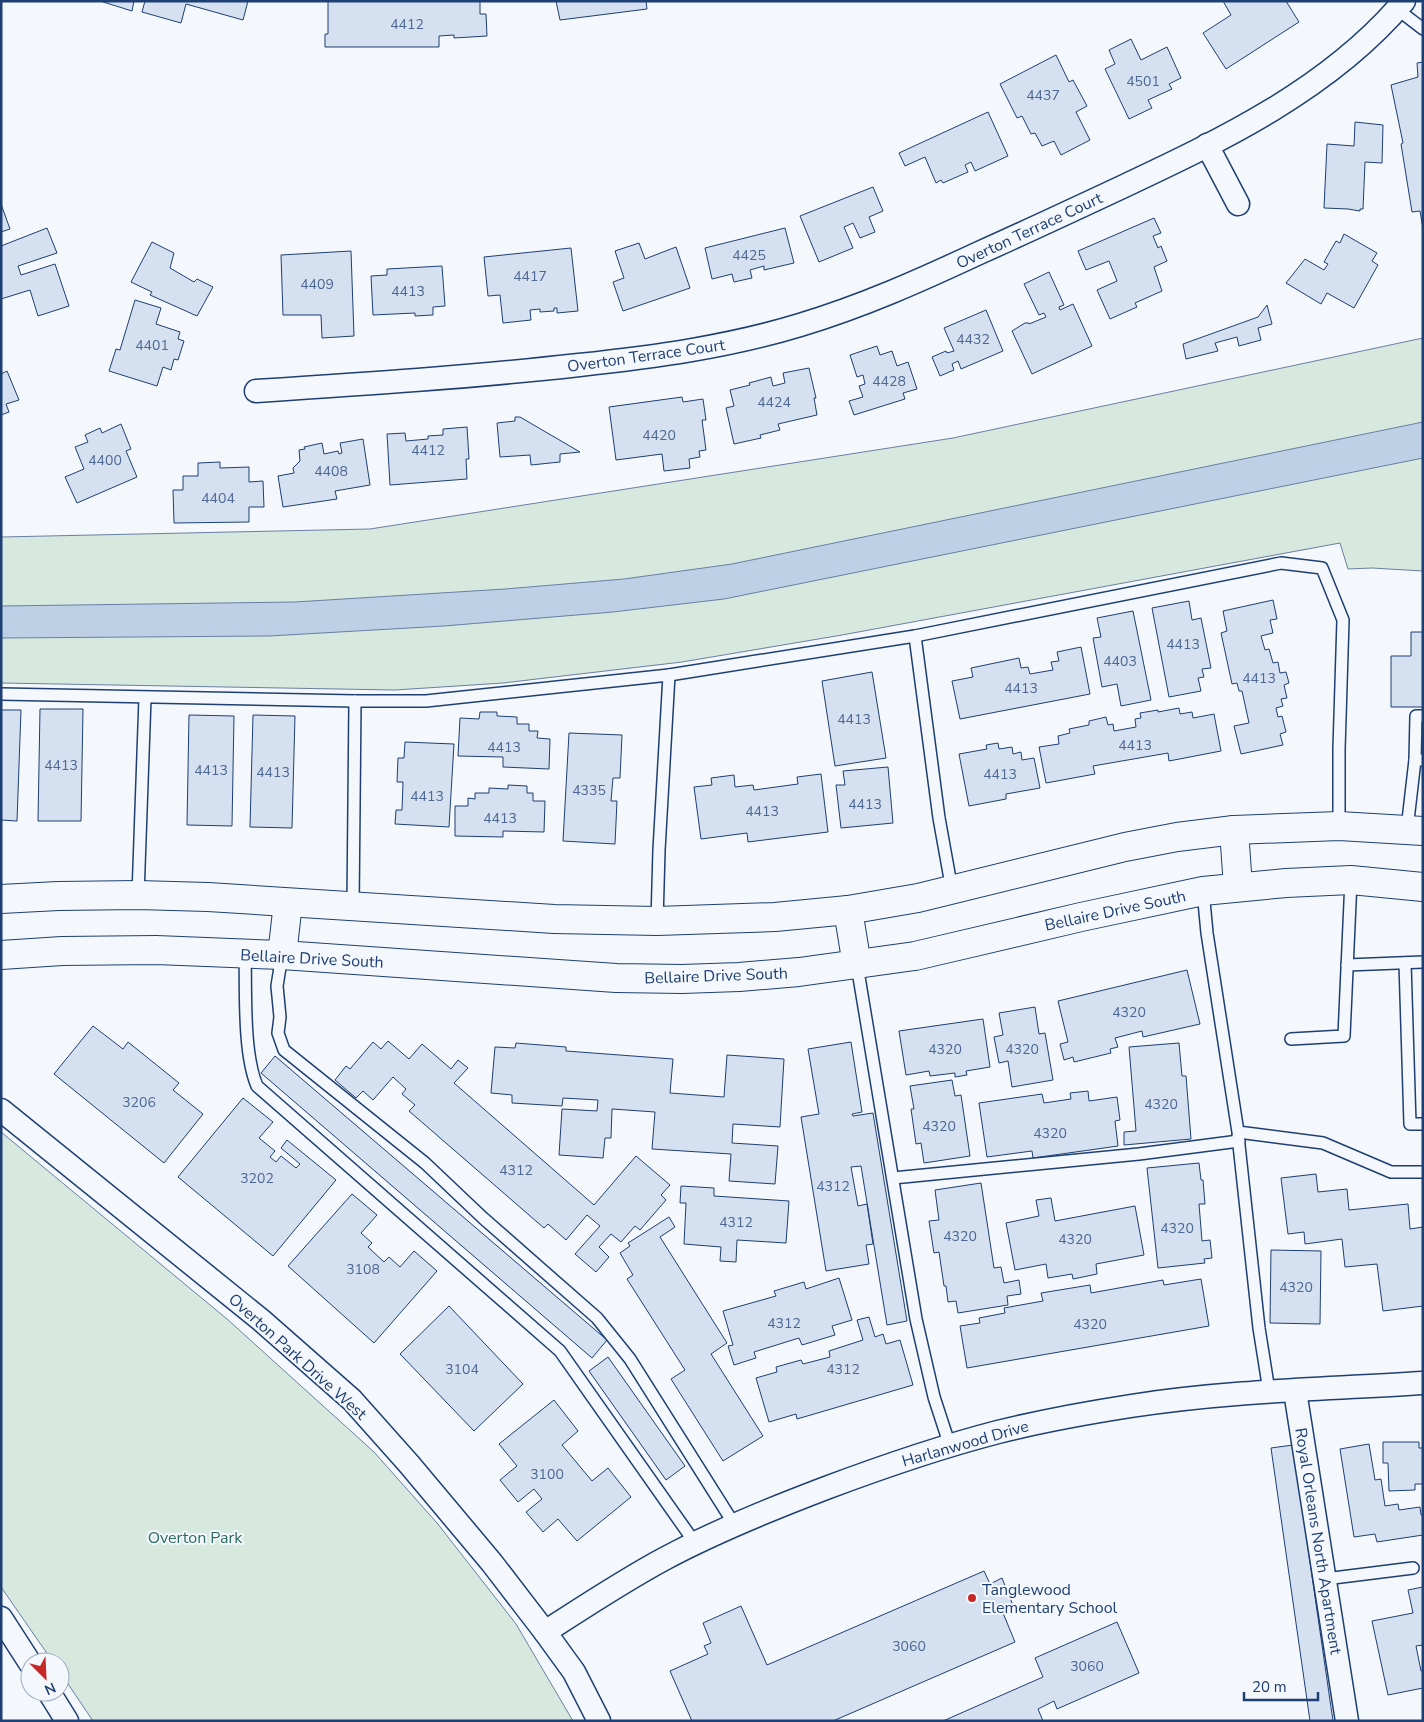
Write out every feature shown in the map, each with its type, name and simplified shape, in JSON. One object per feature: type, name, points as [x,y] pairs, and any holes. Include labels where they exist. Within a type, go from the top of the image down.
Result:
[{"type":"main road","points":[[1,899],[138,895],[208,897],[554,919],[658,921],[775,917],[848,910],[918,898],[1125,847],[1177,837],[1234,830],[1339,826],[1415,830]]},
{"type":"main road","points":[[1234,830],[1238,887]]},
{"type":"main road","name":"Bellaire Drive South","points":[[1,955],[62,951],[156,950],[282,955],[607,977],[682,979],[799,972],[915,956],[1109,910],[1203,891],[1351,880],[1423,887]]},
{"type":"main road","points":[[282,955],[288,903]]},
{"type":"main road","points":[[848,910],[857,965]]},
{"type":"street","name":"Overton Terrace Court","points":[[256,391],[445,379],[549,369],[697,350],[798,326],[871,302],[1084,205],[1207,145],[1261,116],[1340,65],[1360,48],[1401,5]]},
{"type":"street","points":[[1207,145],[1238,204]]},
{"type":"street","name":"Overton Park Drive West","points":[[1,1110],[261,1320],[352,1400],[415,1471],[492,1563],[574,1672],[600,1721]]},
{"type":"street","name":"Harlanwood Drive","points":[[545,1632],[665,1558],[734,1524],[906,1459],[996,1432],[1133,1405],[1269,1391],[1423,1383]]},
{"type":"street","name":"Royal Orleans North Apartment","points":[[1296,1391],[1347,1721]]},
{"type":"street","points":[[1,1618],[23,1652]]},
{"type":"street","points":[[55,1702],[67,1721]]},
{"type":"lane","name":"Overton Terrace Court","points":[[1401,5],[1423,29]]},
{"type":"lane","points":[[1,694],[355,701],[426,700],[669,676],[914,636],[1281,563],[1322,568],[1343,620],[1339,826]]},
{"type":"lane","points":[[914,636],[938,818],[952,890]]},
{"type":"lane","points":[[658,921],[659,850],[669,676]]},
{"type":"lane","points":[[138,895],[145,698]]},
{"type":"lane","points":[[353,906],[355,701]]},
{"type":"lane","points":[[1415,830],[1419,760],[1416,716],[1423,716]]},
{"type":"lane","points":[[1292,1039],[1344,1036],[1351,880]]},
{"type":"lane","points":[[1203,891],[1207,933],[1238,1136],[1259,1328],[1269,1391]]},
{"type":"lane","points":[[245,954],[246,1016],[250,1063],[251,1072],[258,1086],[560,1351],[695,1543]]},
{"type":"lane","points":[[282,955],[277,986],[280,1017],[278,1033],[284,1050],[424,1163],[483,1218],[598,1318],[630,1359],[734,1524]]},
{"type":"lane","points":[[1347,965],[1423,962]]},
{"type":"lane","points":[[1405,963],[1410,1124],[1423,1124]]},
{"type":"lane","points":[[857,965],[916,1319],[934,1397],[950,1446]]},
{"type":"lane","points":[[893,1178],[1139,1154],[1238,1136],[1323,1143],[1391,1172],[1423,1172]]},
{"type":"lane","points":[[1325,1579],[1413,1568]]},
{"type":"green space","points":[[1423,338],[1423,571],[1372,568],[1348,569],[1340,543],[842,635],[682,662],[503,683],[395,690],[1,683],[1,537],[370,529],[953,438]]},
{"type":"green space","name":"Overton Park","points":[[1,1132],[227,1319],[374,1452],[437,1523],[516,1624],[573,1721],[93,1721],[70,1687],[70,1652],[46,1652],[1,1587]]},
{"type":"water","points":[[1423,422],[1423,458],[724,599],[613,612],[444,626],[269,636],[1,638],[1,606],[295,602],[505,589],[624,579],[732,564]]},
{"type":"building","points":[[100,1],[134,1],[132,11]]},
{"type":"building","points":[[145,1],[248,1],[243,20],[186,4],[181,23],[142,12]]},
{"type":"building","points":[[328,1],[480,1],[480,14],[486,14],[487,36],[454,38],[454,35],[439,36],[439,47],[325,47],[325,34],[328,34]]},
{"type":"building","points":[[556,1],[646,1],[647,9],[560,20]]},
{"type":"building","points":[[1223,1],[1286,1],[1299,22],[1226,69],[1203,33],[1231,15]]},
{"type":"building","points":[[1131,39],[1141,60],[1167,47],[1181,78],[1169,84],[1172,89],[1148,100],[1152,108],[1129,119],[1105,69],[1115,64],[1109,50]]},
{"type":"building","points":[[1056,55],[1069,82],[1073,80],[1087,106],[1076,112],[1090,140],[1061,155],[1054,141],[1042,146],[1035,133],[1031,134],[1022,116],[1017,118],[1000,84]]},
{"type":"building","points":[[1423,62],[1423,229],[1420,211],[1412,212],[1401,144],[1403,143],[1391,85],[1418,77],[1417,63]]},
{"type":"building","points":[[988,112],[1008,156],[975,171],[971,162],[965,165],[968,172],[943,183],[941,180],[936,183],[925,157],[905,166],[899,153]]},
{"type":"building","points":[[1355,122],[1383,125],[1382,163],[1365,162],[1363,209],[1360,209],[1360,211],[1324,208],[1327,144],[1354,146]]},
{"type":"building","points":[[873,187],[883,211],[869,217],[875,232],[860,238],[853,223],[844,227],[853,248],[819,262],[800,216]]},
{"type":"building","points":[[1,204],[10,229],[1,232]]},
{"type":"building","points":[[1154,218],[1161,233],[1153,236],[1158,248],[1161,246],[1167,261],[1154,267],[1162,291],[1135,303],[1137,307],[1110,319],[1097,290],[1117,281],[1109,261],[1086,270],[1078,251]]},
{"type":"building","points":[[47,228],[57,253],[18,266],[21,275],[55,264],[69,306],[38,316],[30,290],[1,299],[1,246]]},
{"type":"building","points":[[785,228],[794,263],[764,270],[764,266],[750,270],[752,278],[734,282],[732,274],[712,279],[705,248]]},
{"type":"building","points":[[1344,234],[1377,253],[1372,261],[1378,265],[1354,308],[1327,293],[1321,304],[1286,283],[1305,259],[1324,270],[1328,264],[1324,262],[1336,241],[1340,243]]},
{"type":"building","points":[[152,242],[174,253],[170,268],[194,282],[197,279],[213,287],[197,316],[150,295],[152,292],[131,282]]},
{"type":"building","points":[[639,243],[645,259],[676,247],[690,288],[623,311],[613,282],[624,278],[615,251]]},
{"type":"building","points":[[571,248],[578,311],[557,313],[557,308],[554,308],[554,311],[540,312],[540,309],[530,310],[531,320],[503,323],[500,295],[488,296],[484,257]]},
{"type":"building","points":[[351,251],[354,336],[322,338],[321,315],[283,315],[281,255]]},
{"type":"building","points":[[442,266],[445,306],[433,307],[433,315],[415,316],[415,313],[373,315],[371,276],[387,275],[387,269]]},
{"type":"building","points":[[1049,272],[1064,305],[1059,307],[1060,310],[1073,304],[1092,346],[1032,374],[1012,331],[1025,323],[1029,324],[1046,317],[1044,313],[1039,315],[1024,284]]},
{"type":"building","points":[[135,300],[161,308],[156,324],[180,332],[178,339],[184,341],[178,360],[174,359],[171,370],[163,367],[157,386],[109,371],[116,349],[120,350]]},
{"type":"building","points":[[1267,305],[1272,324],[1258,328],[1261,340],[1239,346],[1237,337],[1215,343],[1218,351],[1186,359],[1183,344],[1258,317]]},
{"type":"building","points":[[986,310],[1003,351],[961,369],[958,361],[952,364],[954,370],[940,376],[932,357],[946,351],[947,353],[954,351],[944,328]]},
{"type":"building","points":[[877,346],[880,355],[892,351],[897,366],[908,362],[917,389],[903,393],[905,399],[854,415],[849,401],[863,397],[859,386],[865,384],[863,375],[857,377],[850,355]]},
{"type":"building","points":[[809,368],[816,398],[814,398],[817,415],[778,424],[780,430],[760,435],[761,438],[734,444],[726,408],[734,406],[730,390],[771,377],[773,386],[785,383],[783,373]]},
{"type":"building","points":[[7,371],[19,400],[6,404],[9,412],[1,415],[1,374]]},
{"type":"building","points":[[682,397],[683,402],[703,399],[706,420],[702,420],[706,450],[699,451],[700,457],[689,459],[690,468],[664,471],[662,454],[616,460],[609,407]]},
{"type":"building","points":[[515,417],[520,417],[580,452],[560,454],[560,462],[531,465],[530,455],[500,457],[497,423],[515,421]]},
{"type":"building","points":[[121,424],[131,449],[126,451],[137,477],[77,503],[65,477],[84,469],[75,447],[88,442],[85,435],[100,428],[102,433]]},
{"type":"building","points":[[467,427],[469,459],[466,459],[467,479],[390,485],[387,434],[405,433],[406,441],[428,439],[428,436],[443,435],[443,429]]},
{"type":"building","points":[[363,439],[370,485],[335,491],[337,499],[283,507],[278,476],[294,473],[293,468],[300,461],[299,450],[322,443],[324,454],[338,451],[339,454],[342,453],[340,443]]},
{"type":"building","points":[[220,462],[220,468],[249,467],[249,482],[263,481],[264,507],[249,507],[249,522],[174,523],[173,490],[183,490],[183,476],[198,476],[198,463]]},
{"type":"building","points":[[1273,600],[1277,619],[1270,620],[1273,633],[1261,636],[1265,650],[1269,649],[1273,663],[1278,662],[1280,673],[1286,672],[1289,683],[1284,685],[1287,698],[1281,699],[1283,706],[1276,708],[1278,717],[1282,716],[1286,732],[1280,734],[1283,745],[1241,754],[1234,726],[1249,723],[1242,691],[1239,691],[1237,683],[1232,684],[1221,633],[1227,631],[1223,611]]},
{"type":"building","points":[[1189,601],[1192,620],[1201,618],[1211,668],[1202,669],[1204,677],[1198,678],[1201,691],[1169,697],[1152,608]]},
{"type":"building","points":[[1133,611],[1151,700],[1121,706],[1117,684],[1102,687],[1093,638],[1101,637],[1097,618]]},
{"type":"building","points":[[1411,632],[1423,632],[1423,707],[1391,707],[1391,656],[1411,656]]},
{"type":"building","points":[[1081,647],[1090,694],[960,719],[952,681],[973,677],[971,668],[1019,658],[1021,668],[1028,667],[1030,674],[1053,670],[1051,662],[1059,661],[1057,652]]},
{"type":"building","points":[[872,672],[886,758],[835,766],[822,681]]},
{"type":"building","points":[[1179,708],[1180,714],[1192,712],[1193,718],[1214,714],[1221,751],[1169,761],[1168,753],[1093,766],[1095,774],[1046,783],[1039,747],[1059,744],[1058,736],[1070,733],[1069,729],[1089,725],[1089,721],[1106,717],[1108,725],[1113,724],[1114,731],[1136,727],[1135,719],[1141,718],[1140,713]]},
{"type":"building","points":[[40,709],[83,709],[81,821],[38,821]]},
{"type":"building","points":[[1,710],[21,710],[17,821],[1,820]]},
{"type":"building","points":[[480,712],[497,712],[497,716],[517,717],[517,724],[529,724],[529,731],[538,731],[537,738],[550,739],[549,769],[503,767],[503,757],[458,756],[460,718],[479,719]]},
{"type":"building","points":[[189,715],[234,716],[232,826],[187,825]]},
{"type":"building","points":[[253,715],[295,716],[292,828],[250,827]]},
{"type":"building","points":[[569,733],[622,735],[620,778],[613,778],[611,801],[617,801],[615,844],[563,841]]},
{"type":"building","points":[[405,742],[454,744],[449,827],[395,824],[396,810],[402,810],[403,782],[397,782],[398,758],[404,758]]},
{"type":"building","points":[[998,743],[999,749],[1012,747],[1013,754],[1021,752],[1022,760],[1034,758],[1040,788],[1006,794],[1006,799],[969,806],[959,754],[987,749],[986,745]]},
{"type":"building","points":[[888,767],[893,823],[841,828],[836,785],[845,785],[843,771]]},
{"type":"building","points":[[821,774],[828,832],[748,842],[747,833],[701,839],[694,787],[712,785],[711,778],[734,775],[735,787],[753,785],[754,790],[798,784],[797,777]]},
{"type":"building","points":[[508,785],[527,786],[527,793],[533,793],[533,801],[545,801],[544,832],[503,831],[503,837],[455,836],[455,806],[468,806],[468,798],[475,799],[475,793],[489,793],[489,788],[508,789]]},
{"type":"building","points":[[1187,970],[1200,1024],[1143,1037],[1142,1031],[1115,1038],[1118,1047],[1110,1049],[1111,1053],[1074,1062],[1073,1057],[1064,1060],[1060,1044],[1068,1042],[1058,1001]]},
{"type":"building","points":[[1035,1007],[1039,1034],[1045,1033],[1053,1080],[1012,1087],[1008,1061],[999,1063],[994,1037],[1003,1035],[999,1013]]},
{"type":"building","points":[[983,1019],[990,1067],[966,1071],[967,1075],[955,1077],[955,1073],[930,1076],[929,1071],[906,1075],[899,1031]]},
{"type":"building","points":[[93,1026],[123,1049],[128,1042],[179,1083],[173,1090],[203,1114],[164,1163],[54,1074]]},
{"type":"building","points":[[388,1041],[409,1059],[422,1044],[451,1069],[458,1060],[468,1068],[454,1083],[594,1205],[636,1156],[670,1185],[661,1195],[666,1200],[640,1230],[635,1226],[621,1242],[611,1234],[599,1247],[609,1257],[596,1272],[575,1254],[600,1226],[587,1215],[566,1240],[548,1224],[544,1228],[409,1111],[415,1105],[402,1094],[406,1089],[393,1077],[373,1100],[363,1091],[356,1098],[335,1080],[346,1066],[350,1069],[373,1042],[381,1049]]},
{"type":"building","points":[[851,1042],[862,1112],[852,1114],[853,1116],[873,1113],[907,1321],[887,1325],[861,1166],[851,1167],[858,1206],[867,1204],[873,1244],[866,1245],[869,1264],[826,1271],[801,1117],[819,1114],[808,1049]]},
{"type":"building","points":[[516,1043],[566,1047],[566,1051],[673,1059],[670,1093],[724,1097],[727,1055],[784,1059],[780,1127],[733,1124],[732,1143],[778,1146],[775,1184],[729,1181],[731,1154],[652,1149],[655,1112],[612,1109],[611,1138],[605,1138],[603,1158],[559,1155],[562,1109],[597,1111],[598,1100],[563,1098],[562,1106],[512,1103],[512,1095],[491,1093],[495,1047],[515,1048]]},
{"type":"building","points":[[1179,1043],[1182,1076],[1186,1076],[1191,1139],[1124,1145],[1124,1132],[1136,1131],[1129,1047]]},
{"type":"building","points":[[275,1056],[607,1340],[592,1358],[261,1073]]},
{"type":"building","points":[[952,1080],[955,1096],[961,1095],[970,1156],[924,1163],[921,1143],[916,1144],[911,1109],[914,1109],[910,1086]]},
{"type":"building","points":[[1088,1091],[1089,1101],[1117,1097],[1120,1120],[1115,1121],[1118,1146],[1033,1158],[1032,1151],[987,1157],[979,1103],[1042,1094],[1044,1103],[1071,1099],[1070,1093]]},
{"type":"building","points":[[243,1098],[273,1122],[259,1138],[275,1151],[270,1157],[276,1162],[281,1156],[296,1168],[300,1164],[281,1148],[287,1140],[336,1180],[273,1256],[178,1177]]},
{"type":"building","points":[[1199,1163],[1205,1204],[1199,1204],[1202,1241],[1210,1240],[1212,1258],[1204,1259],[1205,1263],[1158,1268],[1147,1168]]},
{"type":"building","points":[[1316,1174],[1318,1192],[1347,1189],[1349,1210],[1408,1204],[1410,1229],[1423,1227],[1423,1306],[1383,1311],[1377,1264],[1345,1267],[1342,1239],[1305,1244],[1304,1232],[1288,1234],[1281,1178]]},
{"type":"building","points":[[981,1183],[994,1268],[1001,1267],[1004,1283],[1019,1280],[1021,1294],[1007,1296],[1008,1305],[958,1313],[956,1301],[948,1302],[939,1252],[934,1253],[929,1221],[939,1220],[935,1190]]},
{"type":"building","points":[[681,1186],[714,1188],[714,1196],[789,1201],[786,1243],[737,1240],[736,1262],[720,1261],[721,1247],[684,1244],[686,1203],[680,1203]]},
{"type":"building","points":[[352,1194],[377,1215],[361,1233],[372,1243],[368,1247],[384,1262],[389,1257],[400,1267],[414,1251],[437,1271],[374,1343],[288,1266]]},
{"type":"building","points":[[1051,1198],[1055,1221],[1135,1206],[1144,1255],[1096,1264],[1097,1274],[1073,1279],[1072,1274],[1048,1278],[1046,1264],[1015,1270],[1006,1223],[1039,1216],[1036,1200]]},
{"type":"building","points":[[669,1217],[675,1227],[660,1237],[727,1343],[711,1354],[763,1436],[723,1461],[671,1379],[685,1370],[627,1279],[633,1275],[620,1253],[630,1246],[628,1243]]},
{"type":"building","points":[[1271,1250],[1321,1251],[1320,1324],[1270,1323]]},
{"type":"building","points":[[839,1278],[852,1320],[832,1326],[835,1335],[802,1345],[799,1338],[754,1352],[756,1358],[734,1365],[728,1346],[733,1345],[723,1311],[776,1296],[774,1291],[804,1282],[806,1289]]},
{"type":"building","points":[[1201,1279],[1209,1326],[967,1368],[960,1326],[980,1323],[979,1318],[1005,1313],[1004,1308],[1043,1301],[1041,1293],[1090,1285],[1091,1293],[1163,1280],[1164,1285]]},
{"type":"building","points":[[449,1306],[523,1384],[474,1431],[400,1354]]},
{"type":"building","points":[[869,1317],[875,1337],[883,1334],[886,1344],[900,1340],[913,1385],[797,1419],[796,1414],[769,1422],[756,1378],[777,1372],[776,1367],[801,1360],[803,1364],[830,1357],[829,1351],[863,1340],[857,1320]]},
{"type":"building","points":[[608,1357],[685,1466],[666,1480],[589,1371]]},
{"type":"building","points":[[554,1400],[578,1431],[562,1445],[592,1481],[608,1468],[631,1497],[577,1541],[558,1519],[543,1532],[526,1512],[542,1499],[534,1489],[518,1502],[500,1480],[517,1466],[499,1444]]},
{"type":"building","points":[[1383,1442],[1419,1442],[1419,1448],[1423,1448],[1423,1484],[1415,1484],[1415,1490],[1389,1491],[1388,1463],[1383,1463]]},
{"type":"building","points":[[1369,1444],[1375,1480],[1381,1479],[1385,1506],[1398,1504],[1399,1510],[1420,1507],[1421,1515],[1423,1515],[1423,1535],[1377,1542],[1375,1534],[1354,1537],[1340,1449]]},
{"type":"building","points":[[1293,1445],[1333,1721],[1310,1721],[1271,1448]]},
{"type":"building","points":[[984,1571],[990,1584],[1002,1578],[1014,1608],[1003,1613],[1015,1642],[833,1721],[692,1721],[670,1671],[708,1654],[704,1646],[711,1643],[703,1623],[741,1606],[767,1665]]},
{"type":"building","points":[[1423,1587],[1423,1645],[1416,1646],[1421,1671],[1423,1671],[1423,1688],[1388,1695],[1372,1621],[1413,1613],[1408,1590]]},
{"type":"building","points":[[1117,1622],[1139,1673],[1057,1709],[1054,1701],[1038,1709],[1043,1721],[943,1721],[1043,1677],[1035,1658]]},
{"type":"place","name":"Tanglewood Elementary School","points":[[972,1598]]}]
